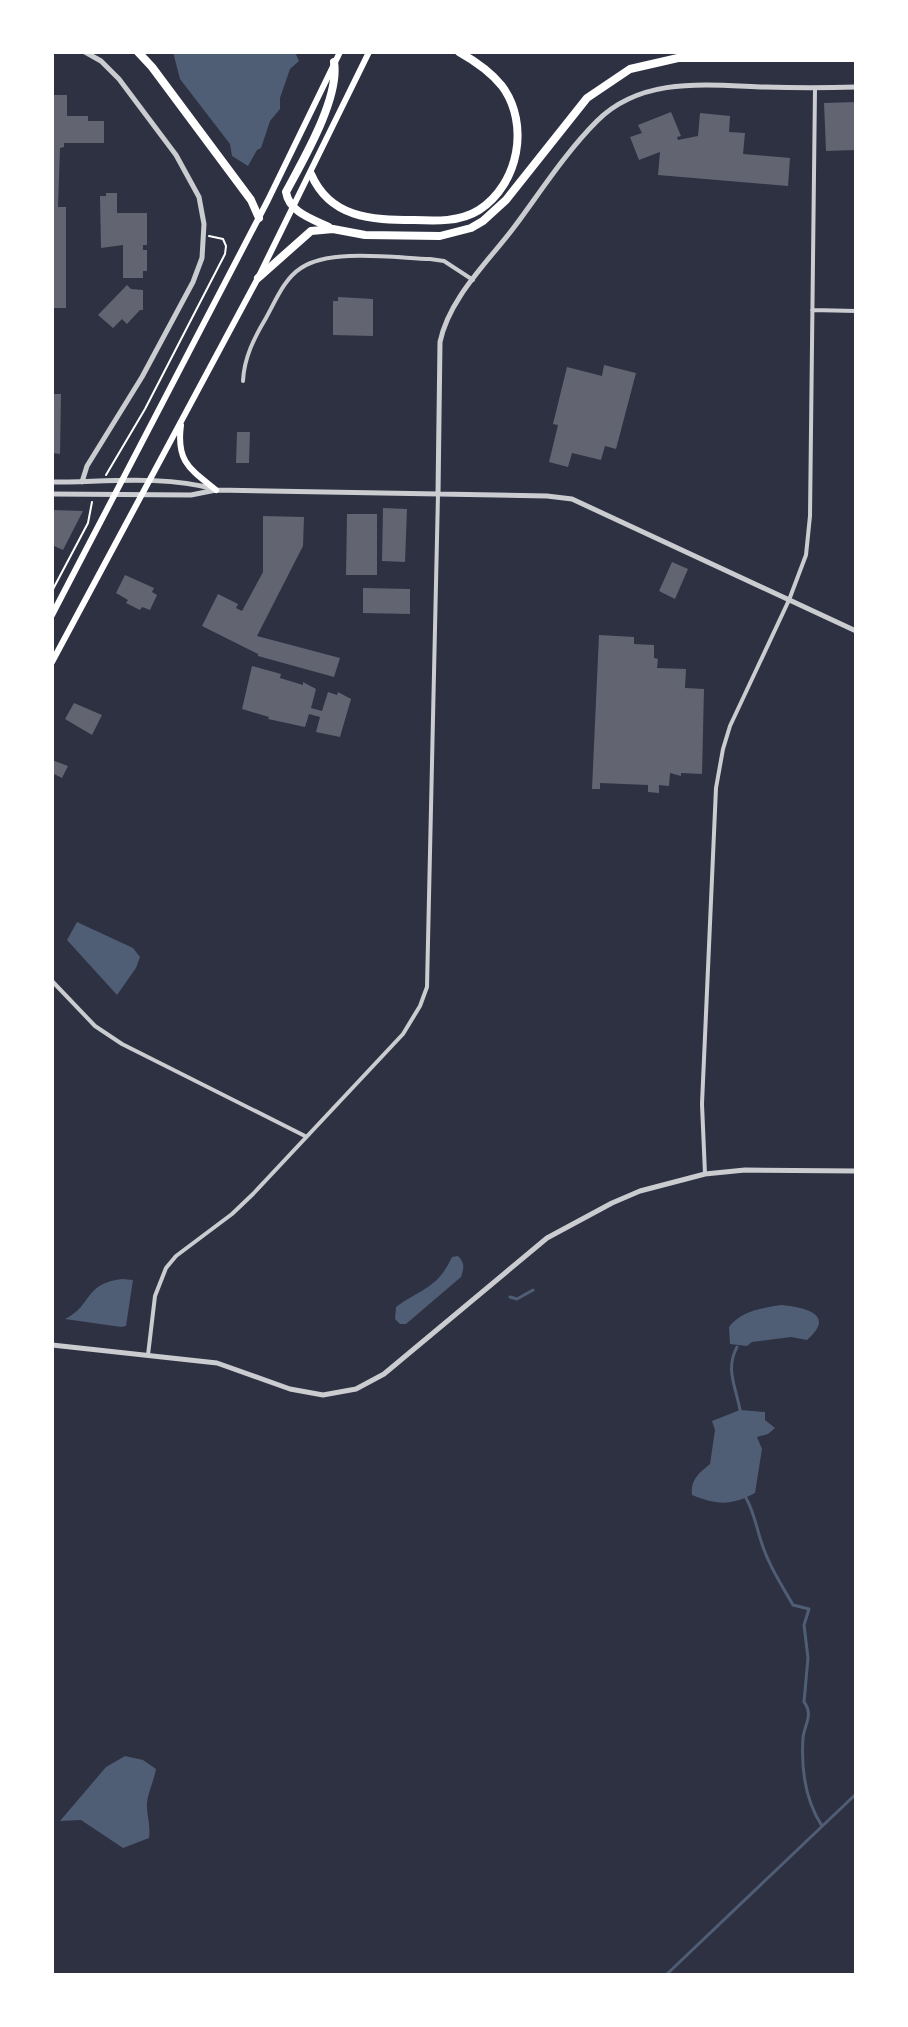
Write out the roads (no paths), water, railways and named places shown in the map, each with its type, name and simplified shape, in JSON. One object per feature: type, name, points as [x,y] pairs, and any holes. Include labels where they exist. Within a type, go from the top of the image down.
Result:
[{"type":"highway","points":[[138,52],[257,208],[259,218]]},
{"type":"highway","points":[[311,174],[318,190],[338,206],[376,219],[449,220],[479,210],[492,199],[509,175],[518,145],[516,118],[500,84],[459,52]]},
{"type":"highway","points":[[258,278],[311,231],[333,229],[365,235],[440,236],[471,228],[506,200],[587,98],[638,66],[678,58],[856,58]]},
{"type":"highway","points":[[333,229],[294,208],[286,192],[318,130],[336,76],[335,61]]},
{"type":"main road","points":[[52,615],[259,218],[340,52]]},
{"type":"main road","points":[[52,662],[258,278],[369,52]]},
{"type":"main road","points":[[184,415],[180,444],[186,465],[216,490]]},
{"type":"street","points":[[82,482],[87,466],[142,377],[193,282],[202,258],[204,236],[199,197],[183,165],[119,79],[101,61],[85,52]]},
{"type":"street","points":[[148,1356],[155,1296],[166,1268],[185,1248],[232,1214],[403,1034],[416,1014],[427,987],[440,342],[444,324],[473,280],[570,152],[599,119],[618,105],[661,87],[680,85],[815,89],[856,87]]},
{"type":"street","points":[[705,1174],[702,1104],[716,788],[730,726],[789,600],[806,555],[810,516],[815,89]]},
{"type":"street","points":[[243,381],[247,354],[286,282],[315,260],[332,257],[430,259],[444,261],[473,280]]},
{"type":"street","points":[[812,310],[856,311]]},
{"type":"street","points":[[52,482],[192,483],[216,490]]},
{"type":"street","points":[[52,494],[191,495],[216,490],[547,496],[578,501],[856,631]]},
{"type":"street","points":[[52,981],[95,1026],[122,1044],[305,1136]]},
{"type":"street","points":[[52,1345],[217,1363],[308,1394],[338,1394],[356,1389],[384,1374],[554,1233],[612,1203],[640,1191],[705,1174],[745,1170],[856,1171]]},
{"type":"water","points":[[173,52],[295,52],[299,61],[290,69],[280,98],[280,109],[270,121],[261,148],[248,166],[232,156],[230,144],[180,79]]},
{"type":"water","points":[[77,922],[133,948],[140,957],[117,995],[67,940]]},
{"type":"water","points":[[458,1256],[463,1266],[461,1277],[406,1324],[400,1324],[395,1319],[396,1307],[435,1282],[452,1257]]},
{"type":"water","points":[[122,1279],[133,1280],[126,1326],[65,1319],[101,1285]]},
{"type":"water","points":[[781,1305],[807,1310],[818,1318],[819,1324],[807,1340],[791,1337],[752,1342],[747,1346],[730,1344],[729,1327],[740,1317]]},
{"type":"water","points":[[740,1410],[765,1412],[765,1420],[775,1428],[757,1437],[762,1449],[755,1493],[724,1503],[692,1495],[694,1481],[710,1464],[715,1430],[712,1421]]},
{"type":"water","points":[[125,1756],[143,1760],[156,1769],[147,1803],[149,1838],[123,1848],[81,1820],[60,1821],[106,1767]]},
{"type":"waterway","points":[[510,1297],[517,1299],[533,1290]]},
{"type":"waterway","points":[[737,1347],[732,1378],[740,1410]]},
{"type":"waterway","points":[[746,1498],[779,1582],[793,1605],[809,1609],[804,1625],[808,1658],[804,1702],[808,1716],[803,1738],[803,1761],[808,1795],[822,1826]]},
{"type":"waterway","points":[[666,1975],[856,1794]]}]
